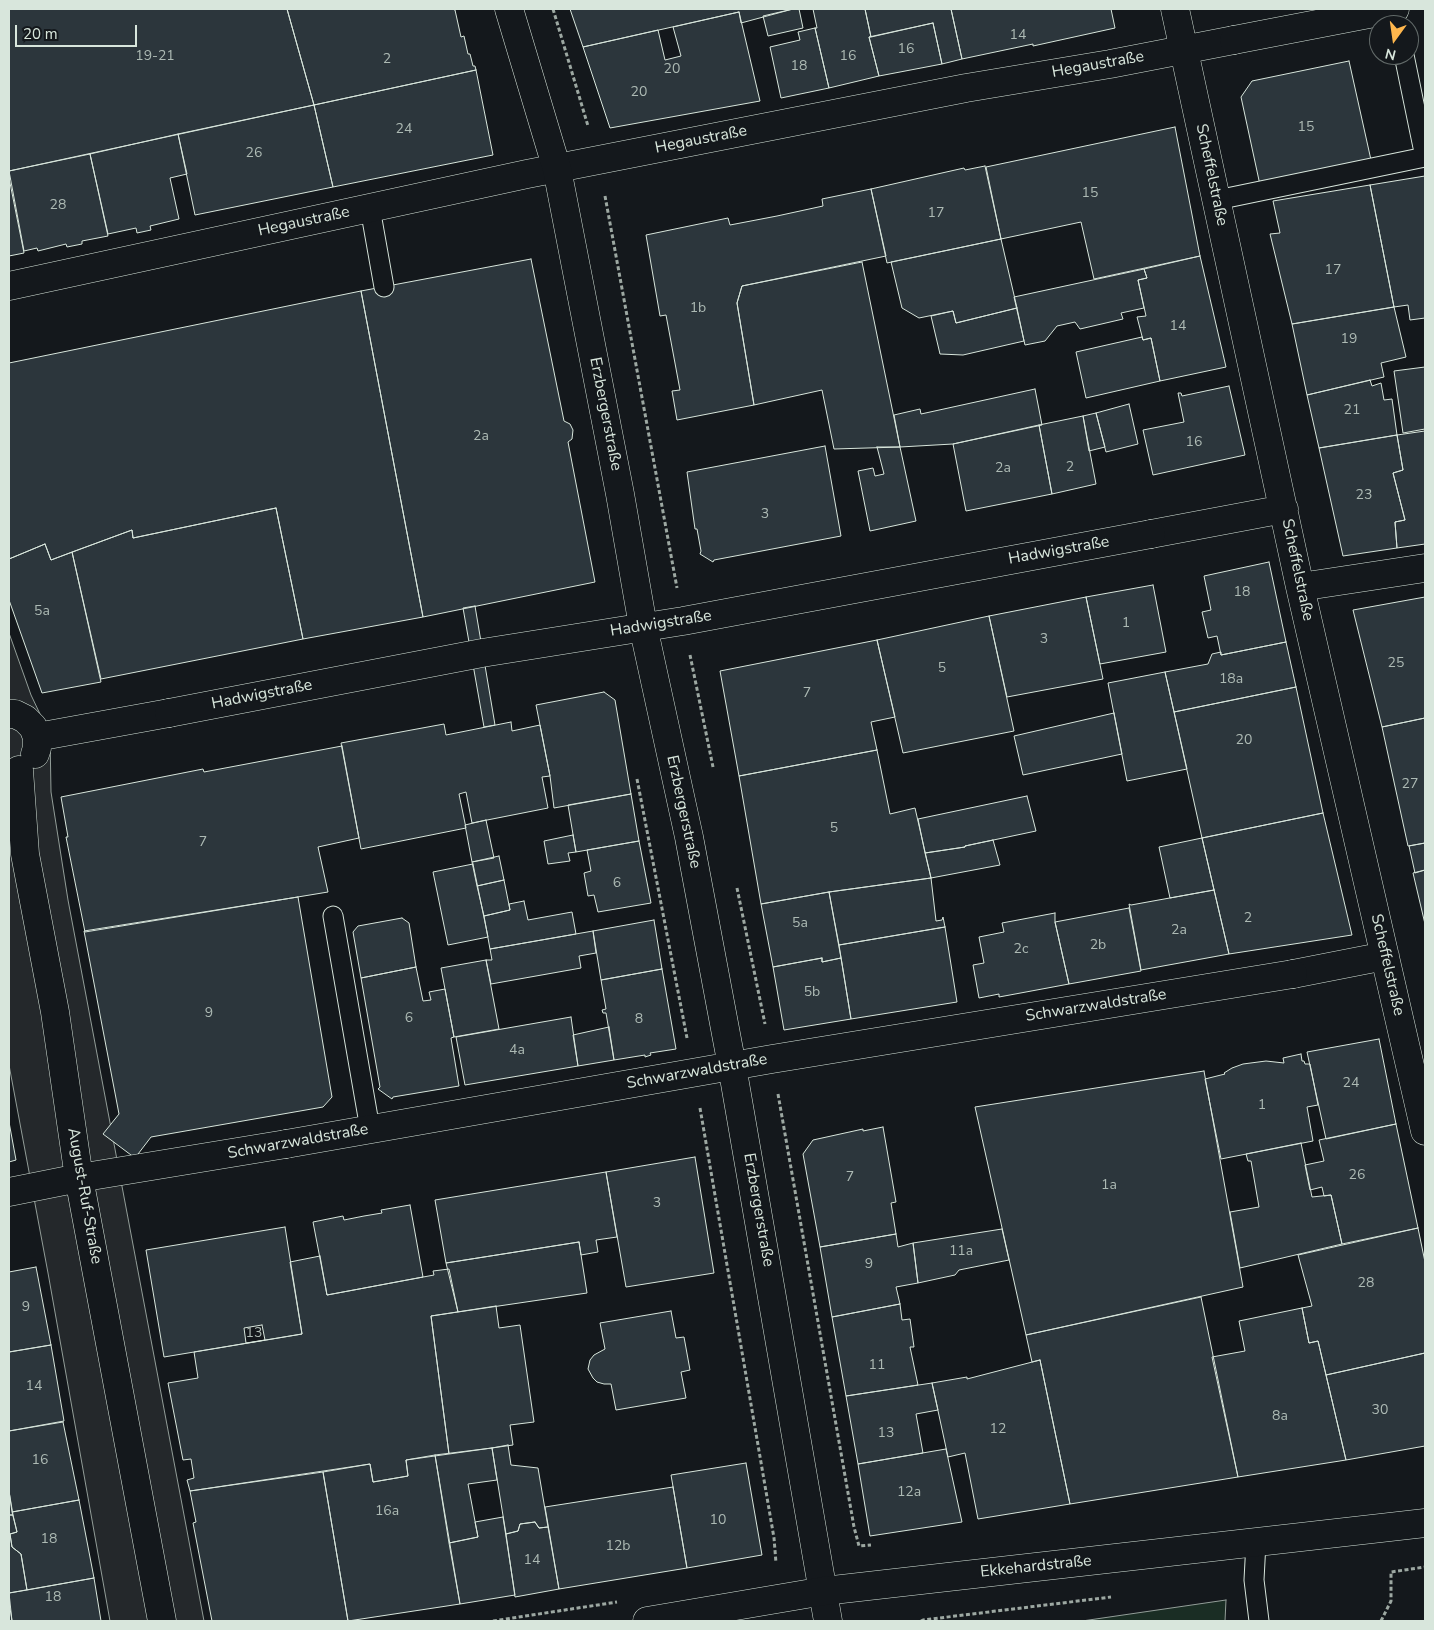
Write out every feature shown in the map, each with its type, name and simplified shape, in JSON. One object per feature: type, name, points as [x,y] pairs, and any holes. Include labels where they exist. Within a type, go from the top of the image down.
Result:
[{"type":"street","name":"Erzbergerstraße","points":[[509,9],[557,169],[644,626],[689,837],[732,1066],[828,1621]]},
{"type":"street","name":"Scheffelstraße","points":[[1175,9],[1300,587],[1425,1131]]},
{"type":"street","name":"Hegaustraße","points":[[9,286],[557,169],[966,88],[1110,64],[1395,9]]},
{"type":"street","name":"Hadwigstraße","points":[[37,737],[477,654],[703,617],[1284,510]]},
{"type":"street","points":[[1300,587],[1425,568]]},
{"type":"street","points":[[9,714],[15,714],[25,719],[33,727],[37,737]]},
{"type":"street","name":"August-Ruf-Straße","points":[[37,737],[37,748],[34,757],[28,765],[14,771],[25,854],[55,1012],[80,1178],[162,1621]]},
{"type":"street","name":"Schwarzwaldstraße","points":[[9,1192],[80,1178],[370,1130],[694,1072],[1293,974],[1385,956]]},
{"type":"street","name":"Ekkehardstraße","points":[[647,1621],[824,1591],[1425,1523]]},
{"type":"lane","points":[[1217,200],[1425,157],[1406,65]]},
{"type":"lane","points":[[370,208],[384,287]]},
{"type":"lane","points":[[333,916],[370,1130]]},
{"type":"lane","points":[[1256,1542],[1254,1580],[1259,1621]]},
{"type":"path","points":[[637,779],[694,1072],[772,1528],[776,1566]]},
{"type":"path","points":[[854,1527],[859,1546],[871,1545]]},
{"type":"path","points":[[1381,1621],[1392,1601],[1391,1572],[1425,1567]]},
{"type":"green space","points":[[1226,1600],[1225,1621],[1082,1621]]},
{"type":"shaded area","points":[[9,633],[31,695],[50,735],[51,792],[68,900],[204,1621],[110,1621],[9,1065]]},
{"type":"building","points":[[9,9],[287,9],[314,105],[9,171]]},
{"type":"building","points":[[287,9],[452,9],[455,10],[461,37],[464,36],[468,54],[470,54],[476,70],[314,105]]},
{"type":"building","points":[[570,9],[793,9],[741,23],[739,12],[583,47]]},
{"type":"building","points":[[799,9],[803,28],[768,36],[763,16]]},
{"type":"building","points":[[813,9],[865,9],[871,37],[869,37],[879,76],[829,88],[815,28],[817,28]]},
{"type":"building","points":[[865,9],[951,9],[962,59],[942,64],[933,23],[871,37]]},
{"type":"building","points":[[951,9],[1111,9],[1115,28],[962,59]]},
{"type":"building","points":[[739,12],[760,101],[610,128],[583,47],[658,30],[665,60],[681,56],[673,27]]},
{"type":"building","points":[[933,23],[942,64],[879,76],[869,37]]},
{"type":"building","points":[[815,28],[829,88],[781,98],[770,47],[800,40],[798,32]]},
{"type":"building","points":[[1349,61],[1371,160],[1260,185],[1241,97],[1252,81]]},
{"type":"building","points":[[476,70],[493,155],[333,187],[314,105]]},
{"type":"building","points":[[314,105],[333,187],[195,215],[178,134]]},
{"type":"building","points":[[1175,127],[1200,256],[1094,279],[1081,222],[1001,239],[986,167]]},
{"type":"building","points":[[178,134],[187,174],[170,178],[179,219],[150,226],[151,230],[137,233],[136,228],[108,234],[90,154]]},
{"type":"building","points":[[90,154],[108,236],[82,241],[82,244],[67,247],[66,244],[38,251],[37,248],[24,251],[9,171]]},
{"type":"building","points":[[985,166],[1001,239],[887,263],[871,189],[964,168],[965,170]]},
{"type":"building","points":[[1425,176],[1425,318],[1410,320],[1408,305],[1394,307],[1370,185]]},
{"type":"building","points":[[9,178],[24,253],[9,256]]},
{"type":"building","points":[[1370,185],[1394,307],[1292,324],[1270,234],[1280,233],[1273,201]]},
{"type":"building","points":[[871,189],[886,256],[742,286],[737,303],[754,405],[677,420],[672,391],[680,390],[666,315],[660,316],[646,235],[728,218],[730,225],[777,216],[823,206],[822,199]]},
{"type":"building","points":[[1001,239],[1017,308],[956,323],[953,311],[919,318],[902,308],[891,262]]},
{"type":"building","points":[[1200,256],[1226,367],[1160,381],[1151,338],[1143,340],[1137,317],[1146,316],[1138,280],[1147,278],[1144,269]]},
{"type":"building","points":[[531,259],[564,421],[570,424],[573,430],[572,439],[568,442],[595,582],[423,617],[361,291]]},
{"type":"building","points":[[862,262],[900,447],[834,449],[822,390],[754,405],[737,303],[742,286]]},
{"type":"building","points":[[1144,269],[1147,278],[1138,280],[1144,308],[1121,313],[1123,319],[1080,329],[1075,322],[1057,326],[1045,341],[1025,345],[1014,297]]},
{"type":"building","points":[[361,291],[423,617],[303,639],[276,508],[133,538],[132,530],[51,560],[45,544],[9,559],[9,363]]},
{"type":"building","points":[[1394,307],[1406,357],[1381,363],[1384,377],[1307,395],[1292,324]]},
{"type":"building","points":[[1017,308],[1024,341],[963,355],[940,354],[931,316],[953,311],[956,323]]},
{"type":"building","points":[[1142,337],[1143,340],[1151,338],[1160,381],[1086,398],[1076,352]]},
{"type":"building","points":[[1425,367],[1425,429],[1403,433],[1394,371]]},
{"type":"building","points":[[1370,380],[1372,386],[1381,383],[1384,400],[1392,399],[1397,435],[1319,448],[1307,395]]},
{"type":"building","points":[[1229,386],[1245,455],[1153,475],[1143,430],[1184,422],[1178,393],[1181,393],[1182,396]]},
{"type":"building","points":[[1035,389],[1042,425],[953,444],[900,447],[894,415],[920,409],[921,414]]},
{"type":"building","points":[[1129,404],[1138,444],[1106,452],[1096,413]]},
{"type":"building","points":[[1096,413],[1105,447],[1089,451],[1083,416]]},
{"type":"building","points":[[1083,416],[1096,484],[1052,494],[1039,425]]},
{"type":"building","points":[[1039,425],[1052,494],[966,511],[953,444]]},
{"type":"building","points":[[1425,431],[1425,544],[1397,548],[1395,522],[1405,520],[1393,473],[1403,470],[1397,435]]},
{"type":"building","points":[[1397,435],[1403,470],[1393,473],[1405,520],[1395,522],[1397,548],[1343,556],[1319,448]]},
{"type":"building","points":[[825,446],[841,536],[714,560],[713,562],[700,554],[687,472]]},
{"type":"building","points":[[877,447],[900,447],[916,521],[870,531],[858,471],[873,468],[875,476],[884,474]]},
{"type":"building","points":[[276,508],[303,639],[101,679],[72,552],[132,530],[133,538]]},
{"type":"building","points":[[45,544],[51,560],[72,552],[101,682],[42,693],[9,600],[9,559]]},
{"type":"building","points":[[1269,562],[1286,642],[1221,655],[1217,636],[1208,638],[1202,612],[1211,610],[1204,576]]},
{"type":"building","points":[[1153,585],[1166,652],[1100,664],[1086,597]]},
{"type":"building","points":[[1086,597],[1103,679],[1007,697],[989,616]]},
{"type":"building","points":[[1425,597],[1425,718],[1382,727],[1353,610]]},
{"type":"building","points":[[475,606],[495,725],[484,727],[463,608]]},
{"type":"building","points":[[989,616],[1014,731],[903,753],[877,640]]},
{"type":"building","points":[[877,640],[895,717],[871,722],[877,750],[739,776],[720,671]]},
{"type":"building","points":[[1286,642],[1296,687],[1174,712],[1165,672],[1208,664],[1212,654],[1221,652],[1221,655]]},
{"type":"building","points":[[1165,672],[1187,769],[1127,781],[1108,683]]},
{"type":"building","points":[[1296,687],[1323,813],[1202,838],[1174,712]]},
{"type":"building","points":[[604,692],[615,700],[631,794],[554,808],[550,776],[536,705]]},
{"type":"building","points":[[1114,713],[1122,754],[1023,775],[1014,736]]},
{"type":"building","points":[[1425,718],[1425,843],[1408,846],[1382,727]]},
{"type":"building","points":[[511,722],[512,731],[540,725],[550,776],[542,777],[548,808],[472,823],[466,792],[459,794],[466,828],[361,849],[341,743],[444,724],[446,735]]},
{"type":"building","points":[[342,746],[359,838],[318,847],[328,892],[85,932],[66,837],[68,837],[61,797],[203,769],[204,772]]},
{"type":"building","points":[[877,750],[890,814],[915,808],[931,878],[829,892],[761,904],[739,776]]},
{"type":"building","points":[[631,794],[639,841],[576,852],[568,805]]},
{"type":"building","points":[[1027,796],[1036,831],[965,847],[925,853],[918,819]]},
{"type":"building","points":[[1323,813],[1352,935],[1229,954],[1202,838]]},
{"type":"building","points":[[486,820],[494,858],[472,862],[465,825]]},
{"type":"building","points":[[573,835],[576,852],[568,853],[570,861],[548,864],[544,841]]},
{"type":"building","points":[[1202,838],[1214,890],[1170,898],[1159,847]]},
{"type":"building","points":[[993,840],[1000,865],[931,878],[925,853],[965,847]]},
{"type":"building","points":[[639,841],[651,903],[598,912],[594,895],[588,896],[584,873],[591,871],[587,850]]},
{"type":"building","points":[[1425,843],[1425,870],[1415,873],[1409,846]]},
{"type":"building","points":[[499,856],[504,880],[477,886],[472,862]]},
{"type":"building","points":[[473,864],[488,937],[448,945],[433,872]]},
{"type":"building","points":[[1425,870],[1425,924],[1413,873]]},
{"type":"building","points":[[931,878],[936,921],[942,920],[943,917],[945,927],[839,945],[829,892]]},
{"type":"building","points":[[504,880],[510,910],[484,916],[477,886]]},
{"type":"building","points":[[1214,890],[1229,954],[1141,970],[1129,904]]},
{"type":"building","points":[[829,892],[841,958],[822,962],[822,958],[773,967],[761,904]]},
{"type":"building","points":[[298,897],[332,1097],[323,1107],[151,1137],[135,1158],[103,1134],[119,1114],[84,931]]},
{"type":"building","points":[[524,901],[528,920],[572,912],[576,934],[490,949],[484,916],[510,910],[509,904]]},
{"type":"building","points":[[1129,908],[1141,971],[1069,984],[1055,922]]},
{"type":"building","points":[[1055,913],[1055,922],[1069,984],[999,997],[999,994],[979,998],[973,965],[984,963],[979,937],[1004,932],[1002,923]]},
{"type":"building","points":[[402,918],[409,923],[416,967],[361,978],[353,932],[358,926]]},
{"type":"building","points":[[654,920],[662,969],[601,980],[593,931]]},
{"type":"building","points":[[945,927],[957,1002],[851,1019],[839,945]]},
{"type":"building","points":[[593,931],[596,953],[579,956],[581,968],[491,984],[486,960],[492,960],[490,949]]},
{"type":"building","points":[[822,958],[822,962],[841,958],[851,1019],[784,1030],[773,967]]},
{"type":"building","points":[[486,960],[499,1029],[454,1037],[441,968]]},
{"type":"building","points":[[416,967],[423,1001],[431,1000],[429,992],[445,989],[454,1037],[451,1038],[459,1086],[393,1097],[392,1099],[378,1089],[380,1087],[361,978]]},
{"type":"building","points":[[662,969],[676,1049],[650,1053],[651,1055],[645,1057],[645,1055],[614,1060],[606,1013],[603,1013],[602,1010],[606,1009],[601,980]]},
{"type":"building","points":[[571,1017],[578,1066],[465,1085],[456,1037]]},
{"type":"building","points":[[609,1027],[614,1060],[578,1066],[573,1035]]},
{"type":"building","points":[[1379,1039],[1396,1124],[1326,1139],[1307,1052]]},
{"type":"building","points":[[1301,1054],[1302,1061],[1305,1064],[1310,1064],[1318,1105],[1307,1107],[1313,1141],[1221,1159],[1205,1079],[1225,1074],[1232,1068],[1243,1064],[1266,1061],[1284,1063],[1283,1058]]},
{"type":"building","points":[[1204,1071],[1243,1287],[1026,1335],[975,1107]]},
{"type":"building","points":[[9,1122],[16,1160],[9,1162]]},
{"type":"building","points":[[1396,1124],[1418,1228],[1342,1244],[1331,1195],[1324,1196],[1322,1187],[1310,1190],[1305,1165],[1324,1161],[1319,1140]]},
{"type":"building","points":[[883,1127],[896,1202],[891,1203],[896,1234],[820,1247],[803,1154],[813,1140],[863,1129],[863,1131]]},
{"type":"building","points":[[1301,1143],[1312,1197],[1331,1195],[1342,1244],[1240,1268],[1230,1212],[1259,1207],[1251,1161],[1248,1161],[1246,1154]]},
{"type":"building","points":[[695,1157],[714,1273],[626,1287],[606,1172]]},
{"type":"building","points":[[606,1172],[617,1237],[596,1240],[598,1252],[581,1255],[579,1242],[446,1263],[435,1200]]},
{"type":"building","points":[[410,1205],[423,1277],[327,1295],[313,1222],[343,1216],[344,1220],[382,1213],[381,1210]]},
{"type":"building","points":[[285,1227],[302,1334],[164,1357],[146,1250]]},
{"type":"building","points":[[1418,1228],[1425,1262],[1425,1353],[1326,1375],[1318,1341],[1309,1343],[1302,1308],[1312,1306],[1298,1255]]},
{"type":"building","points":[[1002,1229],[1009,1260],[959,1270],[955,1275],[918,1283],[913,1243]]},
{"type":"building","points":[[896,1234],[898,1247],[913,1243],[918,1283],[896,1287],[900,1304],[832,1317],[820,1247]]},
{"type":"building","points":[[579,1242],[587,1293],[458,1312],[446,1263]]},
{"type":"building","points":[[320,1256],[327,1295],[434,1275],[433,1271],[449,1269],[458,1312],[431,1316],[449,1454],[406,1460],[408,1476],[373,1482],[370,1464],[190,1491],[187,1480],[194,1478],[191,1459],[183,1460],[168,1383],[198,1378],[194,1352],[302,1334],[290,1262]]},
{"type":"building","points":[[36,1267],[51,1345],[9,1352],[9,1272]]},
{"type":"building","points":[[1201,1297],[1238,1477],[1070,1504],[1040,1360],[1032,1362],[1026,1335]]},
{"type":"building","points":[[900,1304],[902,1320],[910,1319],[914,1347],[910,1347],[918,1385],[846,1396],[832,1317]]},
{"type":"building","points":[[496,1306],[499,1328],[520,1325],[534,1422],[510,1425],[513,1445],[449,1454],[431,1316]]},
{"type":"building","points":[[1302,1308],[1309,1343],[1318,1341],[1346,1460],[1238,1477],[1212,1357],[1245,1351],[1239,1321]]},
{"type":"building","points":[[671,1311],[676,1338],[684,1337],[690,1370],[681,1372],[686,1398],[616,1410],[611,1384],[597,1382],[588,1369],[590,1360],[594,1355],[605,1349],[600,1323]]},
{"type":"building","points":[[262,1325],[265,1340],[246,1343],[244,1328]]},
{"type":"building","points":[[51,1345],[64,1421],[9,1431],[9,1352]]},
{"type":"building","points":[[1425,1353],[1425,1446],[1346,1460],[1326,1375]]},
{"type":"building","points":[[1040,1360],[1070,1504],[978,1519],[965,1453],[948,1457],[932,1383],[967,1377],[967,1379]]},
{"type":"building","points":[[932,1383],[938,1410],[916,1414],[923,1453],[858,1464],[846,1396]]},
{"type":"building","points":[[63,1422],[79,1500],[12,1512],[9,1491],[9,1431]]},
{"type":"building","points":[[508,1445],[511,1465],[538,1468],[548,1527],[539,1528],[535,1522],[520,1524],[518,1531],[506,1534],[492,1448]]},
{"type":"building","points":[[492,1448],[497,1480],[468,1484],[478,1537],[449,1543],[435,1455]]},
{"type":"building","points":[[946,1449],[962,1522],[870,1536],[858,1464]]},
{"type":"building","points":[[435,1455],[460,1604],[348,1621],[323,1472],[370,1464],[373,1482],[408,1476],[406,1460]]},
{"type":"building","points":[[746,1463],[762,1555],[687,1568],[671,1475]]},
{"type":"building","points":[[323,1472],[348,1621],[212,1621],[193,1523],[196,1522],[190,1491]]},
{"type":"building","points":[[673,1487],[687,1568],[559,1589],[545,1507]]},
{"type":"building","points":[[9,1491],[13,1515],[9,1515]]},
{"type":"building","points":[[79,1500],[94,1578],[27,1590],[21,1554],[12,1547],[10,1534],[17,1532],[12,1512]]},
{"type":"building","points":[[9,1515],[13,1515],[17,1532],[10,1534],[12,1547],[21,1554],[27,1590],[9,1593]]},
{"type":"building","points":[[503,1517],[515,1595],[460,1604],[449,1543],[478,1537],[475,1522]]},
{"type":"building","points":[[535,1522],[539,1528],[548,1527],[559,1589],[515,1597],[506,1534],[518,1531],[520,1524]]},
{"type":"building","points":[[94,1578],[101,1621],[12,1621],[9,1593]]},
{"type":"building","points":[[9,1602],[12,1621],[9,1621]]}]
